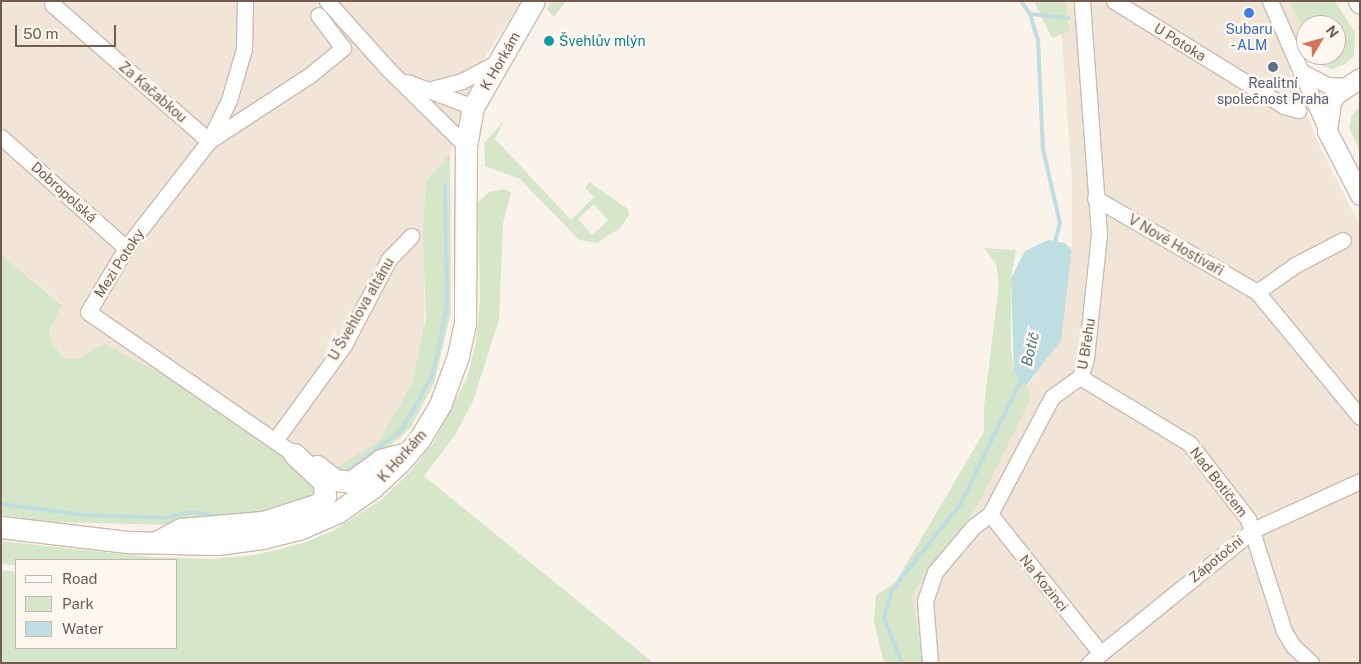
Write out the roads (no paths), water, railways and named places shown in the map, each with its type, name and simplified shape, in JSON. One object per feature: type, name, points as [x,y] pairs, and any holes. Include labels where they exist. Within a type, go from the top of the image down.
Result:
[{"type":"main road","name":"K Horkám","points":[[1,527],[73,537],[155,543],[217,544],[299,530],[355,501],[408,453],[440,404],[458,356],[465,324],[466,146],[474,107],[497,62],[534,1]]},
{"type":"main road","points":[[298,457],[313,464],[336,480],[347,482],[381,460],[408,453]]},
{"type":"main road","points":[[155,543],[181,529],[263,522],[315,506],[325,496],[326,486],[298,457]]},
{"type":"street","name":"Mezi Potoky","points":[[245,1],[244,50],[229,100],[209,141],[126,248],[88,312],[276,439]]},
{"type":"street","points":[[327,1],[389,70],[466,146]]},
{"type":"street","name":"U Břehu","points":[[930,663],[925,601],[934,572],[972,527],[990,514],[1052,397],[1080,377],[1086,358],[1099,234],[1082,1]]},
{"type":"street","name":"U Potoka","points":[[1114,1],[1284,106],[1298,110]]},
{"type":"street","points":[[1270,1],[1300,71],[1360,194]]},
{"type":"street","name":"Za Kačabkou","points":[[52,4],[209,141]]},
{"type":"street","name":"Mezi Potoky","points":[[209,141],[310,75],[343,48],[318,15]]},
{"type":"street","points":[[428,90],[462,81],[497,62]]},
{"type":"street","points":[[1300,71],[1327,85],[1355,83]]},
{"type":"street","points":[[402,81],[474,107]]},
{"type":"street","points":[[1328,131],[1331,102],[1355,83]]},
{"type":"street","name":"Dobropolská","points":[[1,137],[126,248]]},
{"type":"street","name":"V Nové Hostivaři","points":[[1095,198],[1257,292],[1360,417]]},
{"type":"street","name":"U Švehlova altánu","points":[[276,439],[344,344],[389,259],[411,236]]},
{"type":"street","points":[[1257,292],[1295,265],[1343,240]]},
{"type":"street","name":"Nad Botičem","points":[[1080,377],[1190,444],[1239,506],[1253,530],[1272,600],[1284,631],[1293,646],[1311,663]]},
{"type":"street","points":[[276,439],[298,457]]},
{"type":"street","name":"Zápotoční","points":[[1089,663],[1099,651],[1253,530],[1360,481]]},
{"type":"street","name":"Na Kozinci","points":[[990,514],[1099,651]]},
{"type":"water","points":[[1048,240],[1065,243],[1072,250],[1061,340],[1026,386],[1020,383],[1014,371],[1011,278],[1025,251]]},
{"type":"waterway","name":"Botič","points":[[1021,1],[1030,14],[1038,40],[1043,149],[1060,223],[1054,245]]},
{"type":"waterway","points":[[1030,14],[1069,18]]},
{"type":"waterway","points":[[346,472],[401,431],[433,374],[447,305],[445,186]]},
{"type":"waterway","name":"Botič","points":[[902,663],[884,618],[892,590],[961,503],[1021,380]]},
{"type":"waterway","points":[[1,504],[85,515],[165,518],[191,512],[219,516]]},
{"type":"place","name":"Subaru - ALM","points":[[1249,13]]},
{"type":"place","name":"Švehlův mlýn","points":[[549,41]]},
{"type":"place","name":"Realitní společnost Praha","points":[[1273,67]]}]
